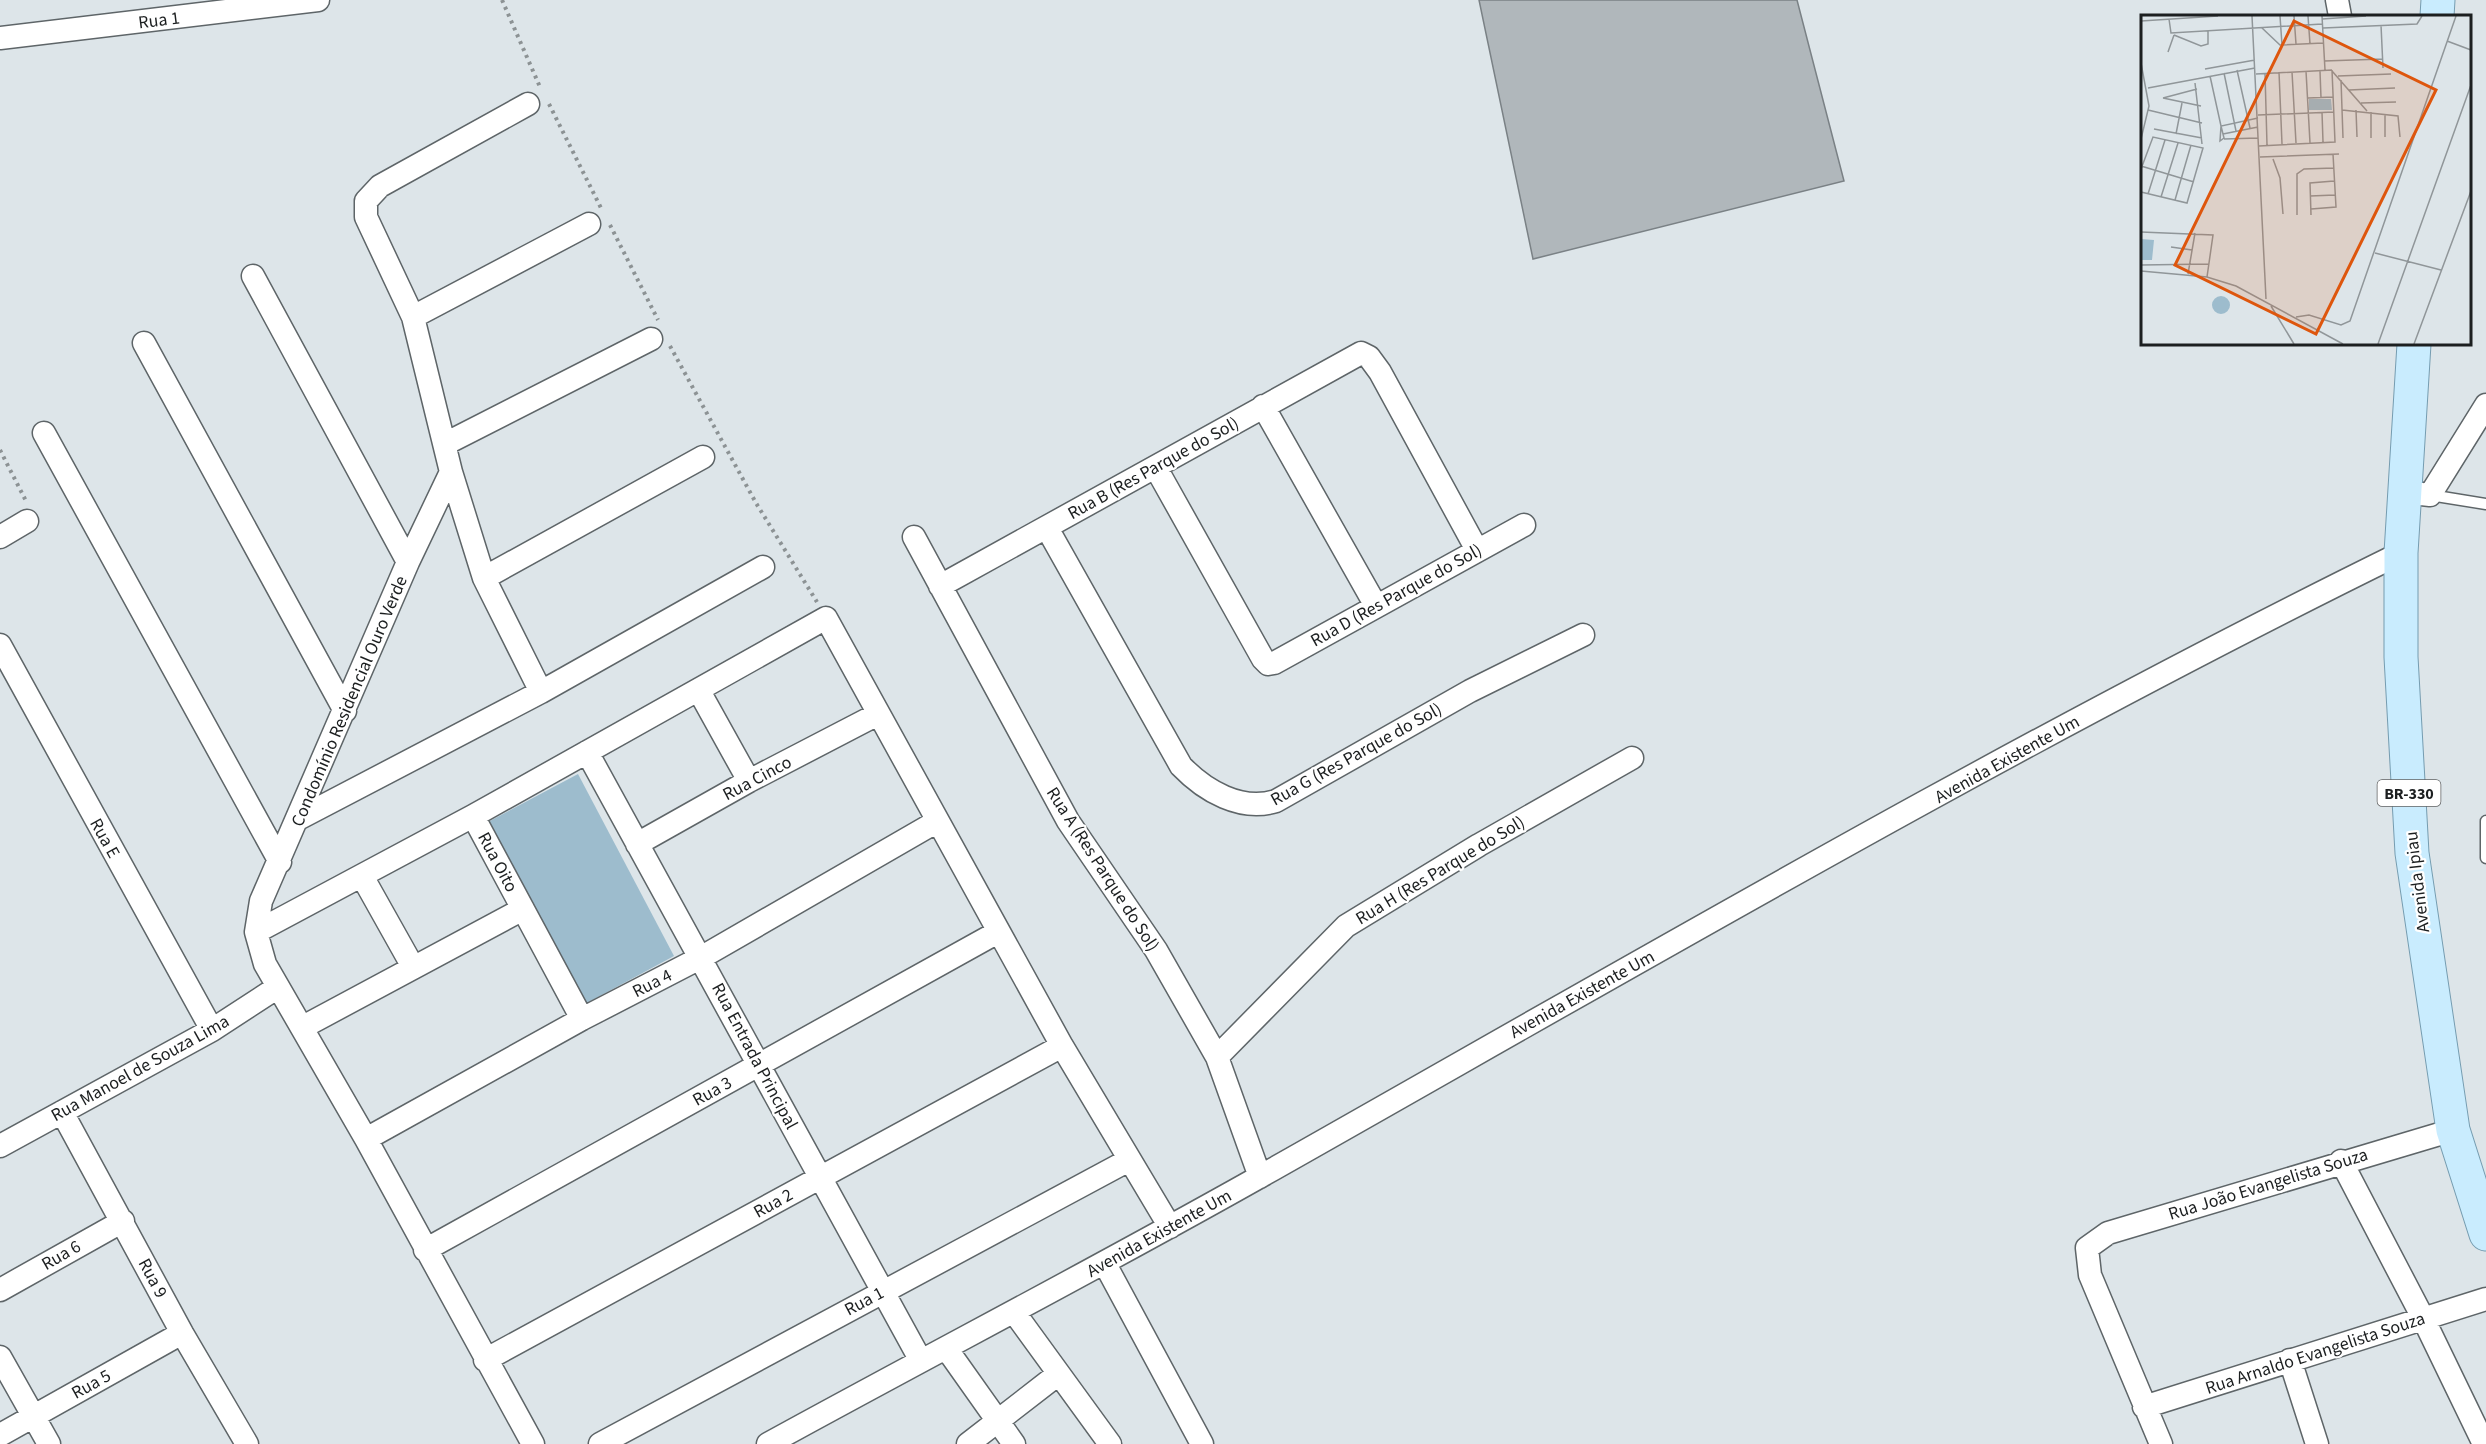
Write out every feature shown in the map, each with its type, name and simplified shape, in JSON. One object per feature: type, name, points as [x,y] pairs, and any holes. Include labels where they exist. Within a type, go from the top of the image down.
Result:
[{"type":"main road","points":[[2436,15],[2438,0]]},
{"type":"main road","name":"Avenida Ipiau","points":[[2414,345],[2417,494],[2401,553],[2402,657],[2412,853],[2453,1130],[2486,1234]]},
{"type":"street","name":"Rua 1","points":[[0,38],[318,0]]},
{"type":"street","points":[[2337,0],[2340,15]]},
{"type":"street","points":[[539,99],[380,186],[366,201],[364,211],[413,317],[451,472],[484,578],[541,692]]},
{"type":"street","points":[[413,317],[589,224]]},
{"type":"street","points":[[253,276],[408,562]]},
{"type":"street","points":[[445,444],[659,334]]},
{"type":"street","points":[[144,343],[345,711]]},
{"type":"street","name":"Rua B (Res Parque do Sol)","points":[[940,586],[1156,468],[1263,406],[1357,355],[1366,354],[1380,372],[1477,550]]},
{"type":"street","points":[[2417,494],[2486,405]]},
{"type":"street","points":[[1263,406],[1376,606]]},
{"type":"street","points":[[44,433],[280,862]]},
{"type":"street","points":[[484,578],[703,457]]},
{"type":"street","name":"Rua D (Res Parque do Sol)","points":[[1156,468],[1263,659],[1268,664],[1274,663],[1524,525]]},
{"type":"street","name":"Condomínio Residencial Ouro Verde","points":[[256,932],[261,901],[280,862],[408,562],[451,472]]},
{"type":"street","points":[[0,537],[27,521]]},
{"type":"street","name":"Rua G (Res Parque do Sol)","points":[[1047,528],[1181,766],[1207,788],[1248,804],[1276,801],[1470,691],[1583,635]]},
{"type":"street","name":"Rua A (Res Parque do Sol)","points":[[914,537],[1068,821],[1156,950],[1217,1057],[1260,1177]]},
{"type":"street","name":"Avenida Existente Um","points":[[768,1444],[921,1360],[1105,1264],[1880,828],[2248,628],[2401,553]]},
{"type":"street","points":[[298,819],[541,692],[763,567]]},
{"type":"street","points":[[533,1444],[366,1139],[265,964],[256,932],[473,816],[826,618],[936,822],[1062,1046],[1170,1227]]},
{"type":"street","name":"Rua E","points":[[0,645],[212,1030]]},
{"type":"street","points":[[699,691],[749,781]]},
{"type":"street","name":"Rua Cinco","points":[[637,844],[749,781],[878,714]]},
{"type":"street","name":"Rua Entrada Principal","points":[[587,752],[702,957],[921,1360]]},
{"type":"street","name":"Rua H (Res Parque do Sol)","points":[[1217,1057],[1346,926],[1479,845],[1632,758]]},
{"type":"street","name":"Rua Oito","points":[[473,816],[582,1018]]},
{"type":"street","name":"Rua 4","points":[[366,1139],[582,1018],[702,957],[936,822]]},
{"type":"street","points":[[362,876],[413,968]]},
{"type":"street","points":[[303,1027],[523,909]]},
{"type":"street","name":"Rua 3","points":[[425,1250],[998,932]]},
{"type":"street","name":"Rua Manoel de Souza Lima","points":[[0,1146],[212,1030],[278,987]]},
{"type":"street","name":"Rua 2","points":[[485,1360],[1062,1046]]},
{"type":"street","name":"Rua 9","points":[[62,1112],[182,1333],[246,1444]]},
{"type":"street","name":"Rua João Evangelista Souza","points":[[2144,1407],[2090,1275],[2087,1248],[2108,1233],[2341,1161],[2453,1130]]},
{"type":"street","name":"Rua 1","points":[[600,1444],[882,1290],[1129,1160]]},
{"type":"street","points":[[2341,1161],[2423,1318],[2484,1444]]},
{"type":"street","name":"Rua 6","points":[[0,1290],[123,1221]]},
{"type":"street","points":[[1105,1264],[1202,1444]]},
{"type":"street","name":"Rua Arnaldo Evangelista Souza","points":[[2144,1407],[2486,1299]]},
{"type":"street","points":[[1014,1312],[1057,1375],[1110,1444]]},
{"type":"street","name":"Rua 5","points":[[0,1435],[182,1333]]},
{"type":"street","points":[[946,1348],[1014,1444]]},
{"type":"street","points":[[0,1357],[50,1444]]},
{"type":"street","points":[[2289,1360],[2317,1444]]},
{"type":"street","points":[[968,1444],[1057,1375]]},
{"type":"street","points":[[2144,1407],[2161,1444]]},
{"type":"lane","points":[[2417,494],[2486,504]]},
{"type":"lane","points":[[2486,821],[2486,858]]},
{"type":"path","points":[[502,0],[539,99],[659,334],[756,503],[826,618]]},
{"type":"path","points":[[0,450],[27,503],[27,521]]},
{"type":"shaded area","points":[[578,774],[674,956],[585,1004],[488,822]]},
{"type":"building","points":[[1479,0],[1797,0],[1844,181],[1533,259]]}]
